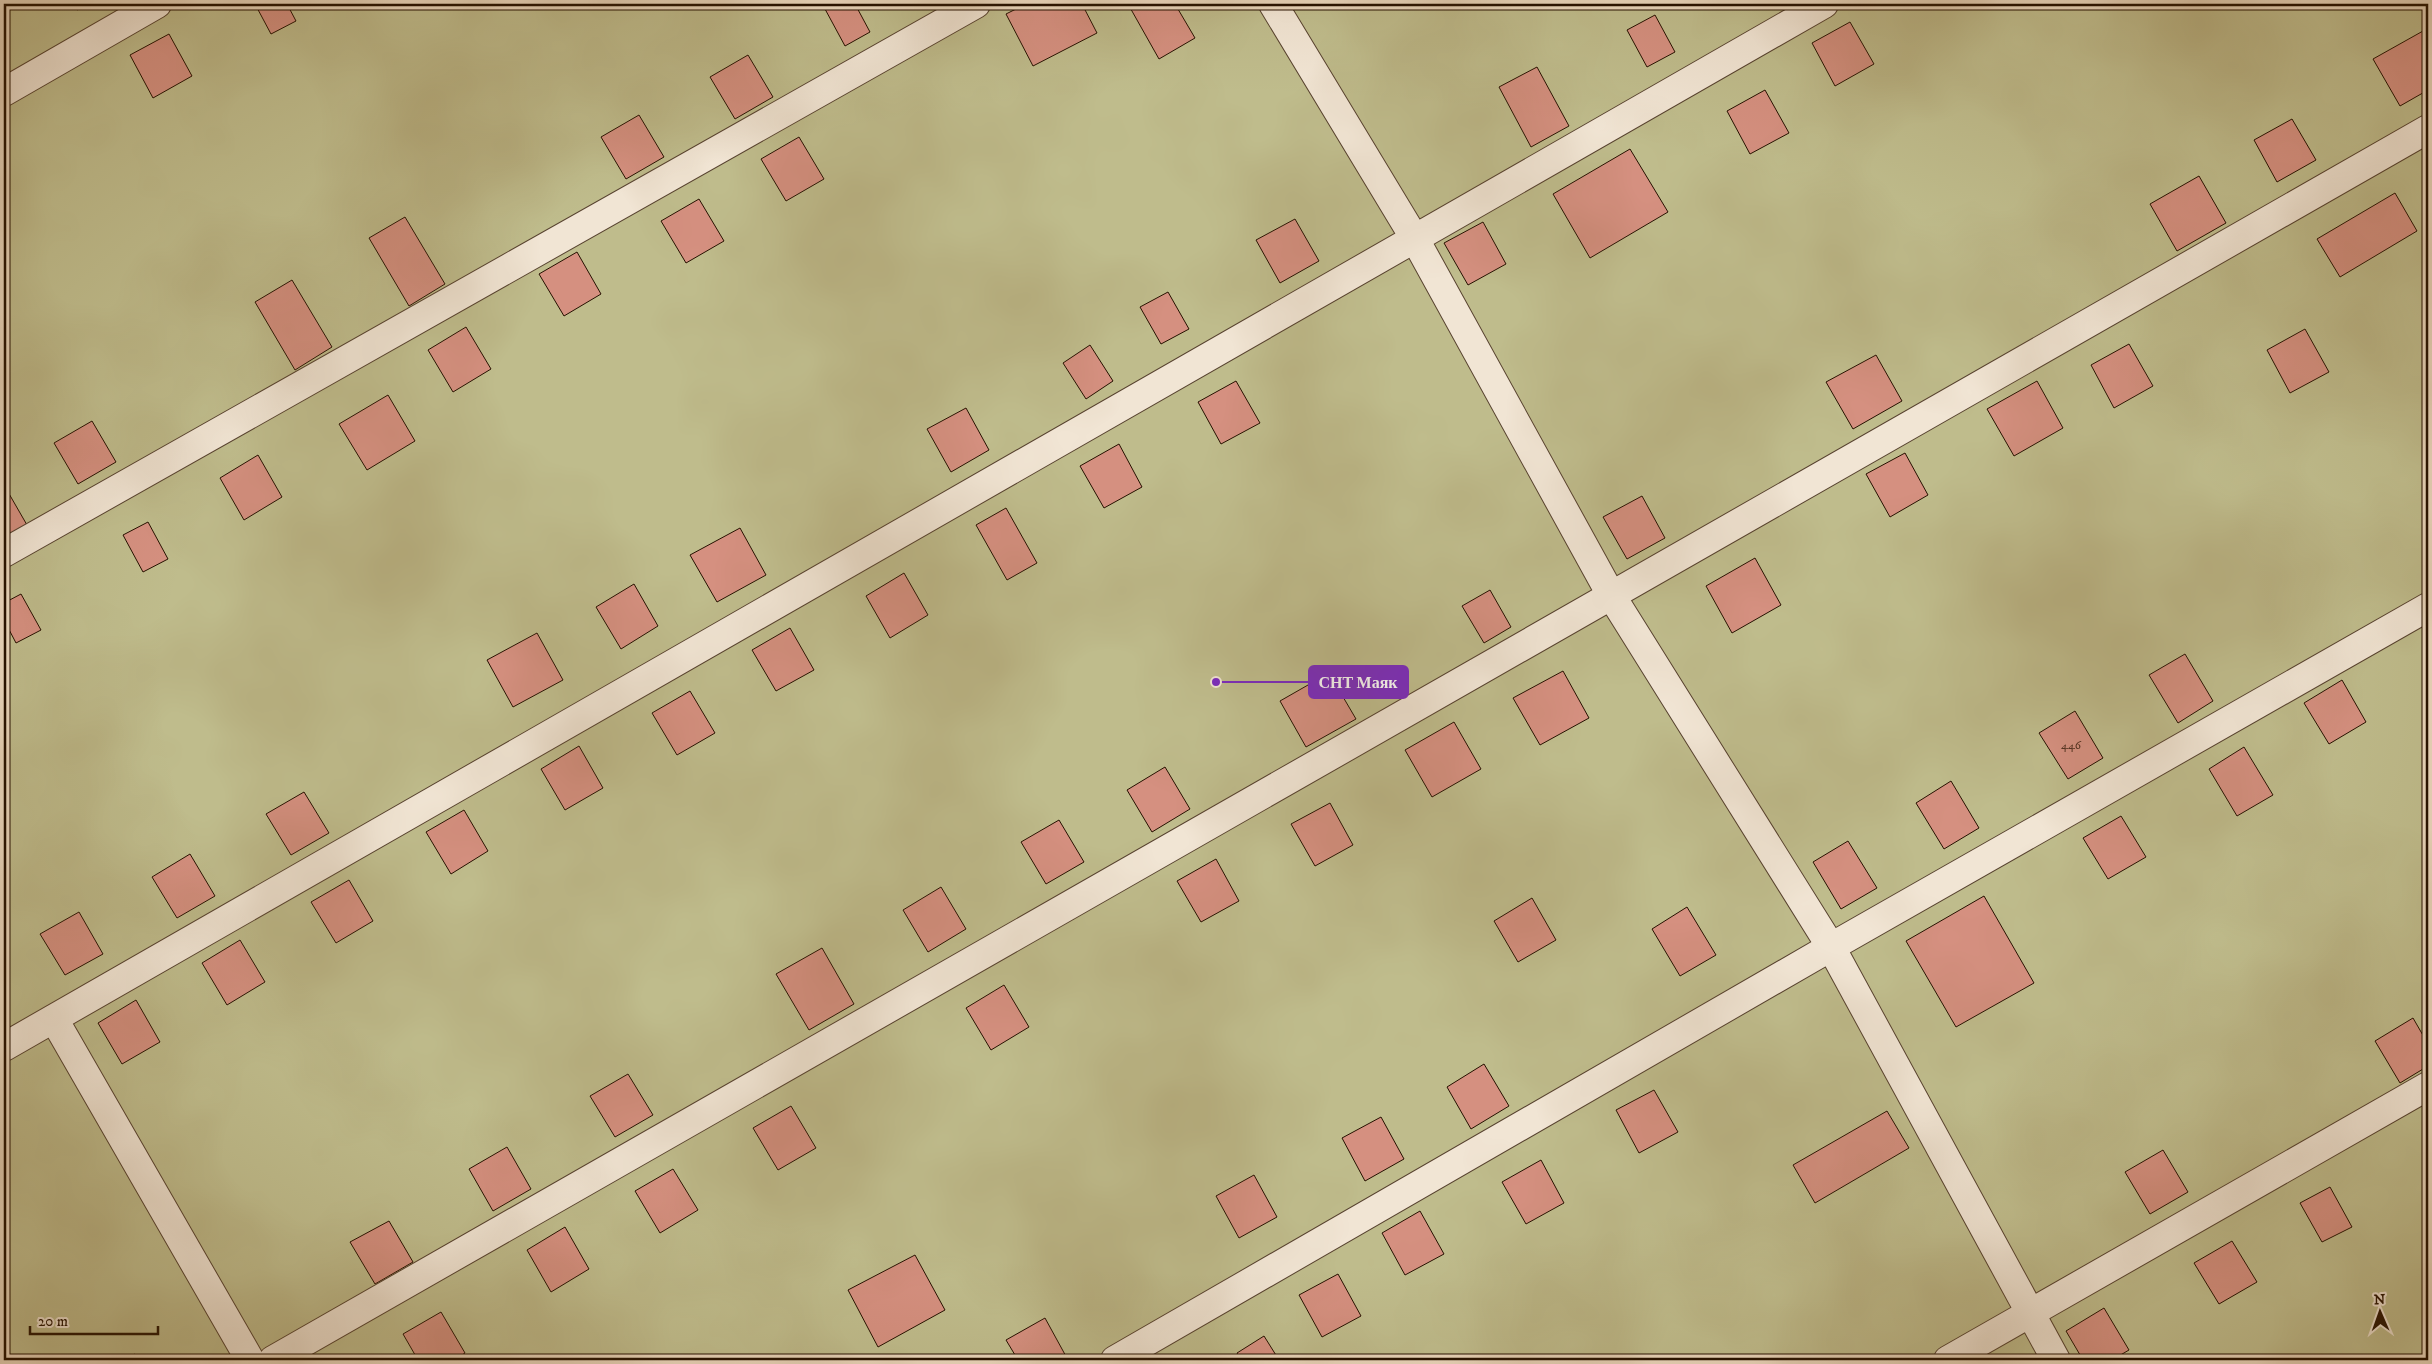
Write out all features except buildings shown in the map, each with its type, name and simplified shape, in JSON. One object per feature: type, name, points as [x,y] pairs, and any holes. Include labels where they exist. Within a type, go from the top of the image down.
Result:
[{"type":"street","points":[[4,92],[158,4]]},
{"type":"street","points":[[4,553],[976,4]]},
{"type":"street","points":[[1273,4],[1415,239],[1611,595],[1831,947],[2029,1314],[2056,1360]]},
{"type":"street","points":[[4,1047],[1824,4]]},
{"type":"street","points":[[273,1360],[2428,129]]},
{"type":"street","points":[[1115,1360],[1831,947],[2428,607]]},
{"type":"street","points":[[54,1019],[250,1360]]},
{"type":"street","points":[[1948,1360],[2428,1086]]},
{"type":"shaded area","points":[[4,4],[2428,4],[2428,1360],[4,1360]]},
{"type":"place","name":"СНТ Маяк","points":[[1216,682]]}]
